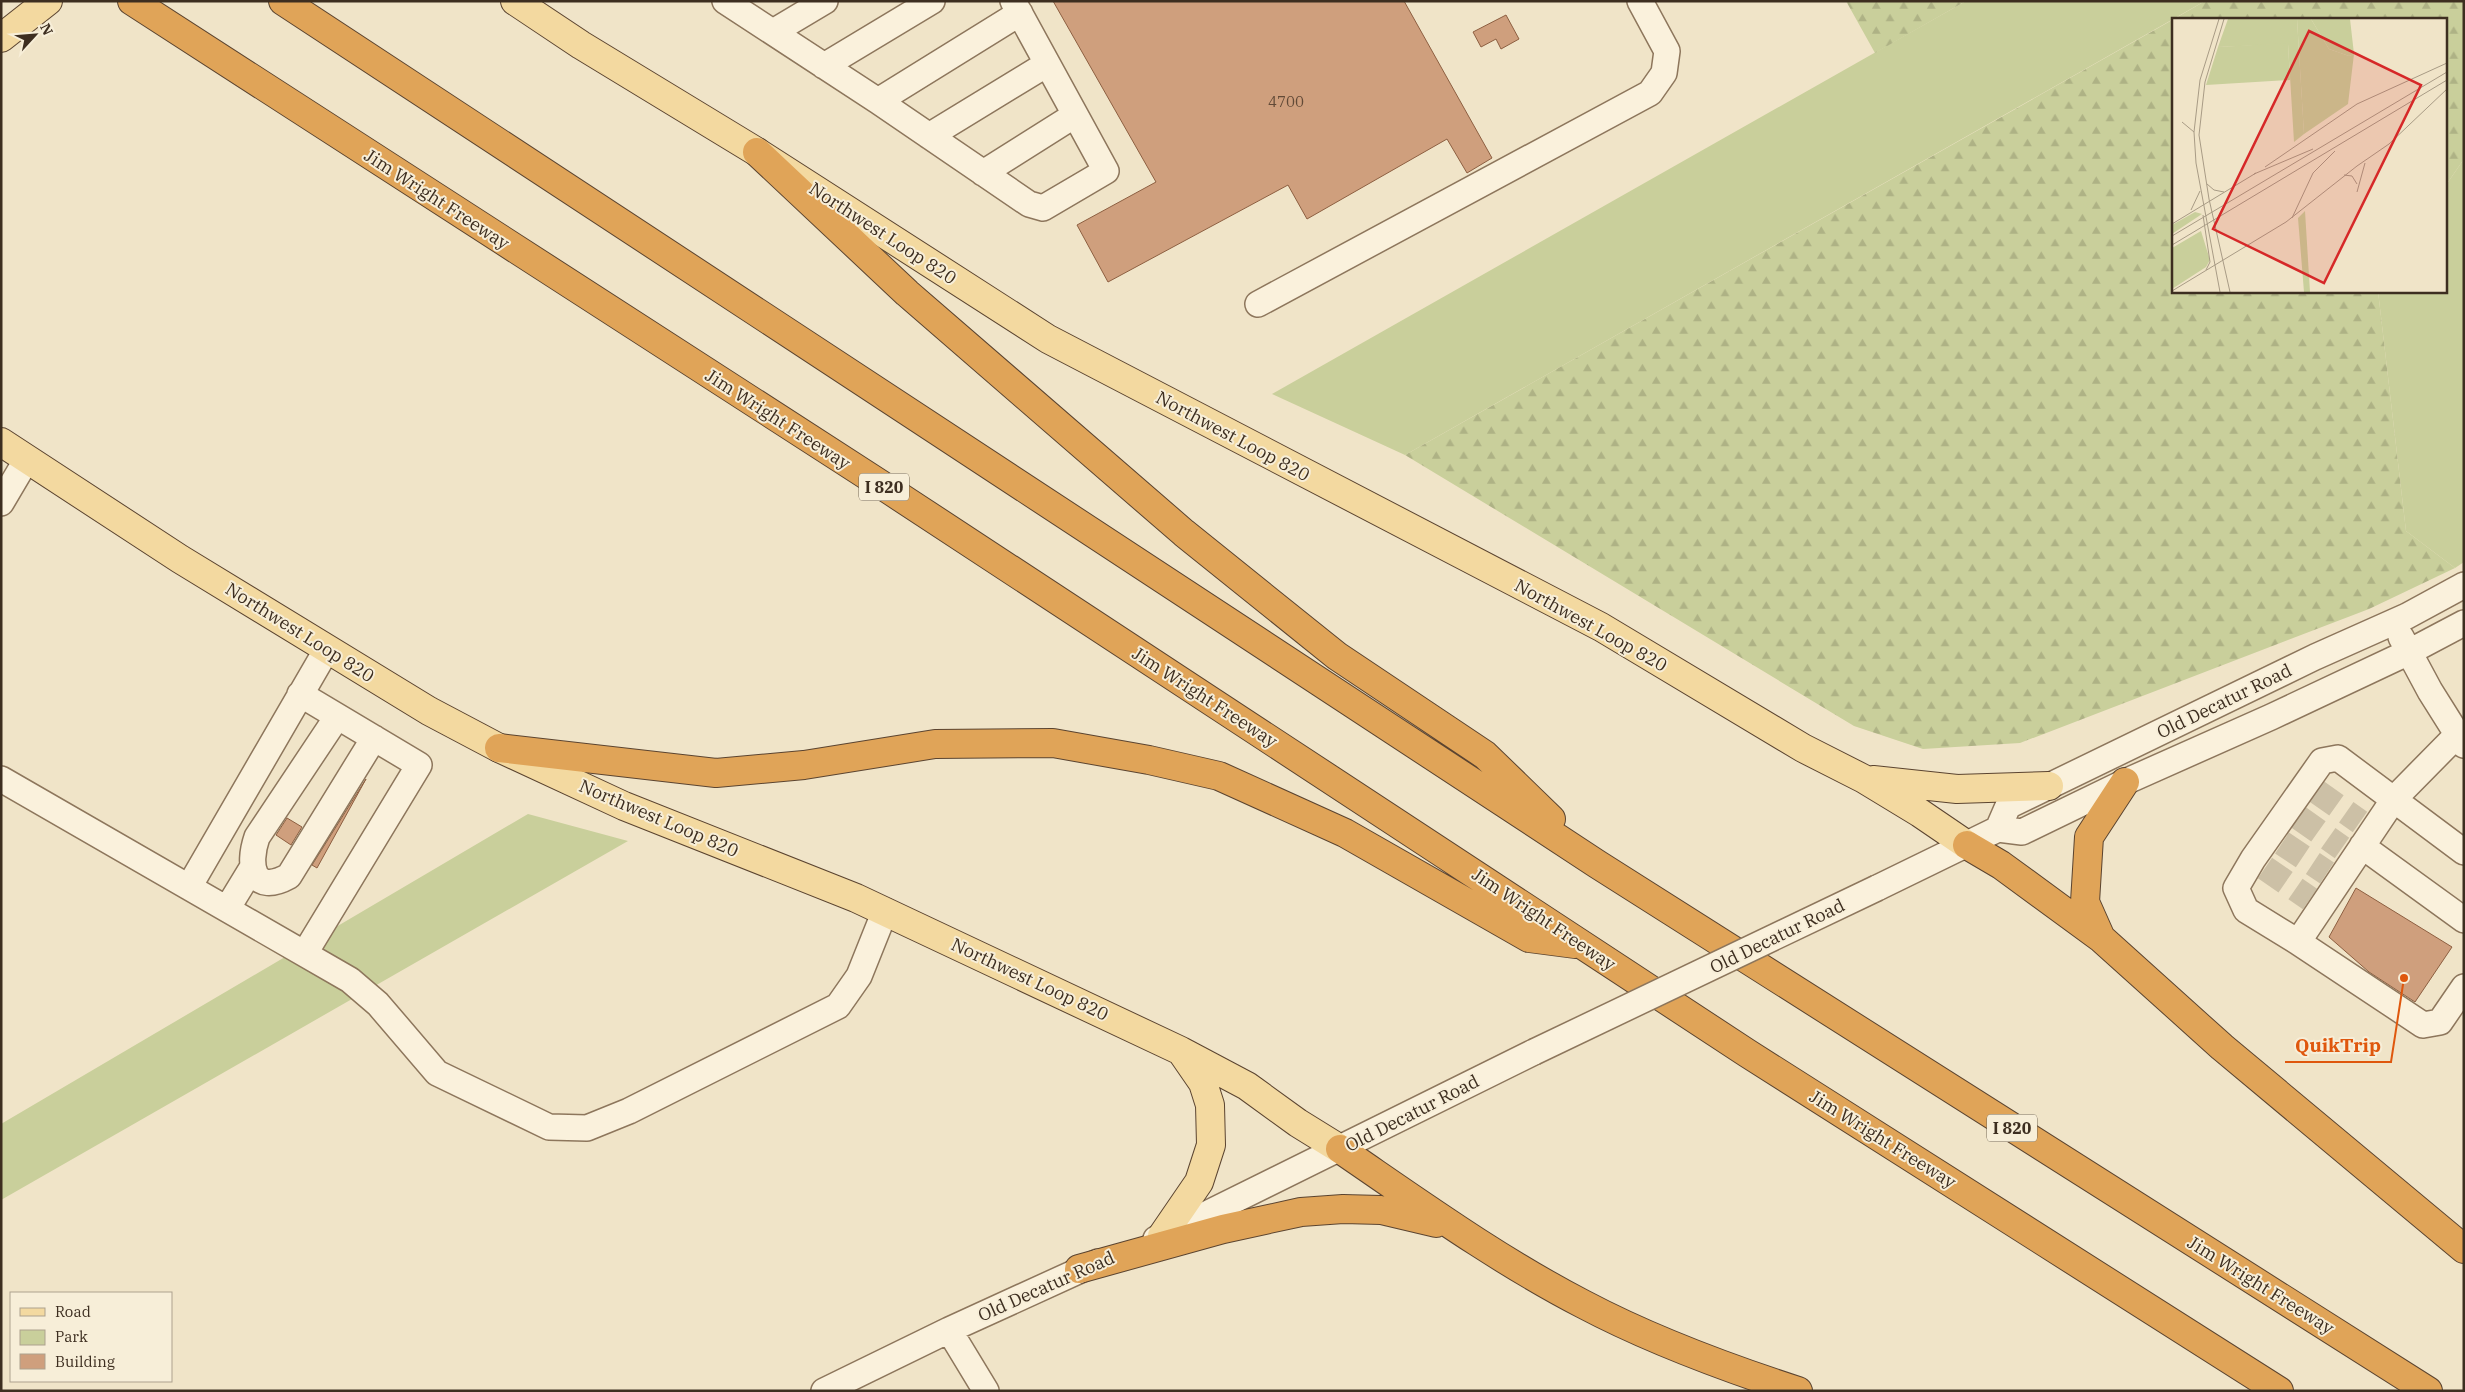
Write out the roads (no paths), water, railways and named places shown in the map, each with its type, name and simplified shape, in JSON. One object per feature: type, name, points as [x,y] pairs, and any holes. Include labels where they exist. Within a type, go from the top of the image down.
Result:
[{"type":"highway","name":"Jim Wright Freeway","points":[[132,1],[891,491],[1747,1053],[2278,1391]]},
{"type":"highway","name":"Jim Wright Freeway","points":[[283,1],[1597,864],[2428,1391]]},
{"type":"highway","points":[[757,152],[906,293],[1176,527],[1337,656],[1485,755],[1597,864]]},
{"type":"highway","points":[[499,748],[716,773],[804,765],[936,744],[1053,742],[1149,760],[1219,776],[1345,833],[1529,938],[1582,945]]},
{"type":"highway","points":[[2102,940],[2085,902],[2089,837],[2125,782]]},
{"type":"highway","points":[[1967,845],[2001,865],[2102,940],[2216,1042],[2464,1249]]},
{"type":"highway","points":[[1340,1149],[1456,1229],[1583,1304],[1716,1364],[1798,1391]]},
{"type":"highway","points":[[1079,1269],[1223,1229],[1301,1212],[1343,1209],[1381,1210],[1456,1229]]},
{"type":"main road","points":[[1,38],[48,1]]},
{"type":"main road","name":"Northwest Loop 820","points":[[514,1],[581,45],[757,152],[1048,339],[1601,627],[1803,748],[1864,779],[1920,813],[1967,845]]},
{"type":"main road","name":"Northwest Loop 820","points":[[1,442],[180,559],[429,711],[499,748],[624,806],[885,911],[1181,1051],[1247,1086],[1298,1124],[1340,1149]]},
{"type":"main road","points":[[1864,779],[1956,789],[2048,786]]},
{"type":"main road","points":[[1162,1236],[1199,1182],[1210,1145],[1210,1105],[1203,1083],[1181,1051]]},
{"type":"street","points":[[725,1],[878,101],[1030,204],[1043,208],[1106,171],[1017,7],[878,101]]},
{"type":"street","points":[[773,32],[825,1]]},
{"type":"street","points":[[824,66],[932,1]]},
{"type":"street","points":[[1258,304],[1650,93],[1664,73],[1667,51],[1640,1]]},
{"type":"street","points":[[929,136],[1047,64]]},
{"type":"street","points":[[983,173],[1075,115]]},
{"type":"street","points":[[1,503],[27,459]]},
{"type":"street","name":"Old Decatur Road","points":[[1998,830],[2008,806],[2315,657],[2394,622],[2464,585]]},
{"type":"street","points":[[2298,942],[2315,903],[2358,841],[2394,799],[2460,740],[2409,652],[2394,622]]},
{"type":"street","name":"Old Decatur Road","points":[[824,1391],[1079,1269],[1162,1236],[1534,1052],[1998,830],[2022,832],[2125,782],[2271,717],[2409,652],[2464,623]]},
{"type":"street","points":[[189,887],[327,649]]},
{"type":"street","points":[[300,694],[419,765],[305,953]]},
{"type":"street","points":[[337,716],[257,838],[252,853],[252,868],[258,878],[266,883],[278,882],[289,876],[374,738]]},
{"type":"street","points":[[2464,852],[2338,758],[2322,761],[2311,787],[2259,863],[2236,888],[2239,899],[2246,910],[2298,942],[2422,1025],[2440,1022],[2464,987]]},
{"type":"street","points":[[1,778],[350,980],[378,1004],[437,1073],[548,1127],[586,1128],[629,1111],[838,1006],[859,976],[885,911]]},
{"type":"street","points":[[2358,841],[2464,920]]},
{"type":"street","points":[[227,908],[252,868]]},
{"type":"street","points":[[950,1330],[986,1391]]},
{"type":"tunnel","points":[[2316,791],[2360,822]]},
{"type":"tunnel","points":[[2298,817],[2342,848]]},
{"type":"tunnel","points":[[2282,843],[2327,873]]},
{"type":"tunnel","points":[[2265,868],[2310,899]]},
{"type":"place","name":"QuikTrip","points":[[2404,978]]}]
